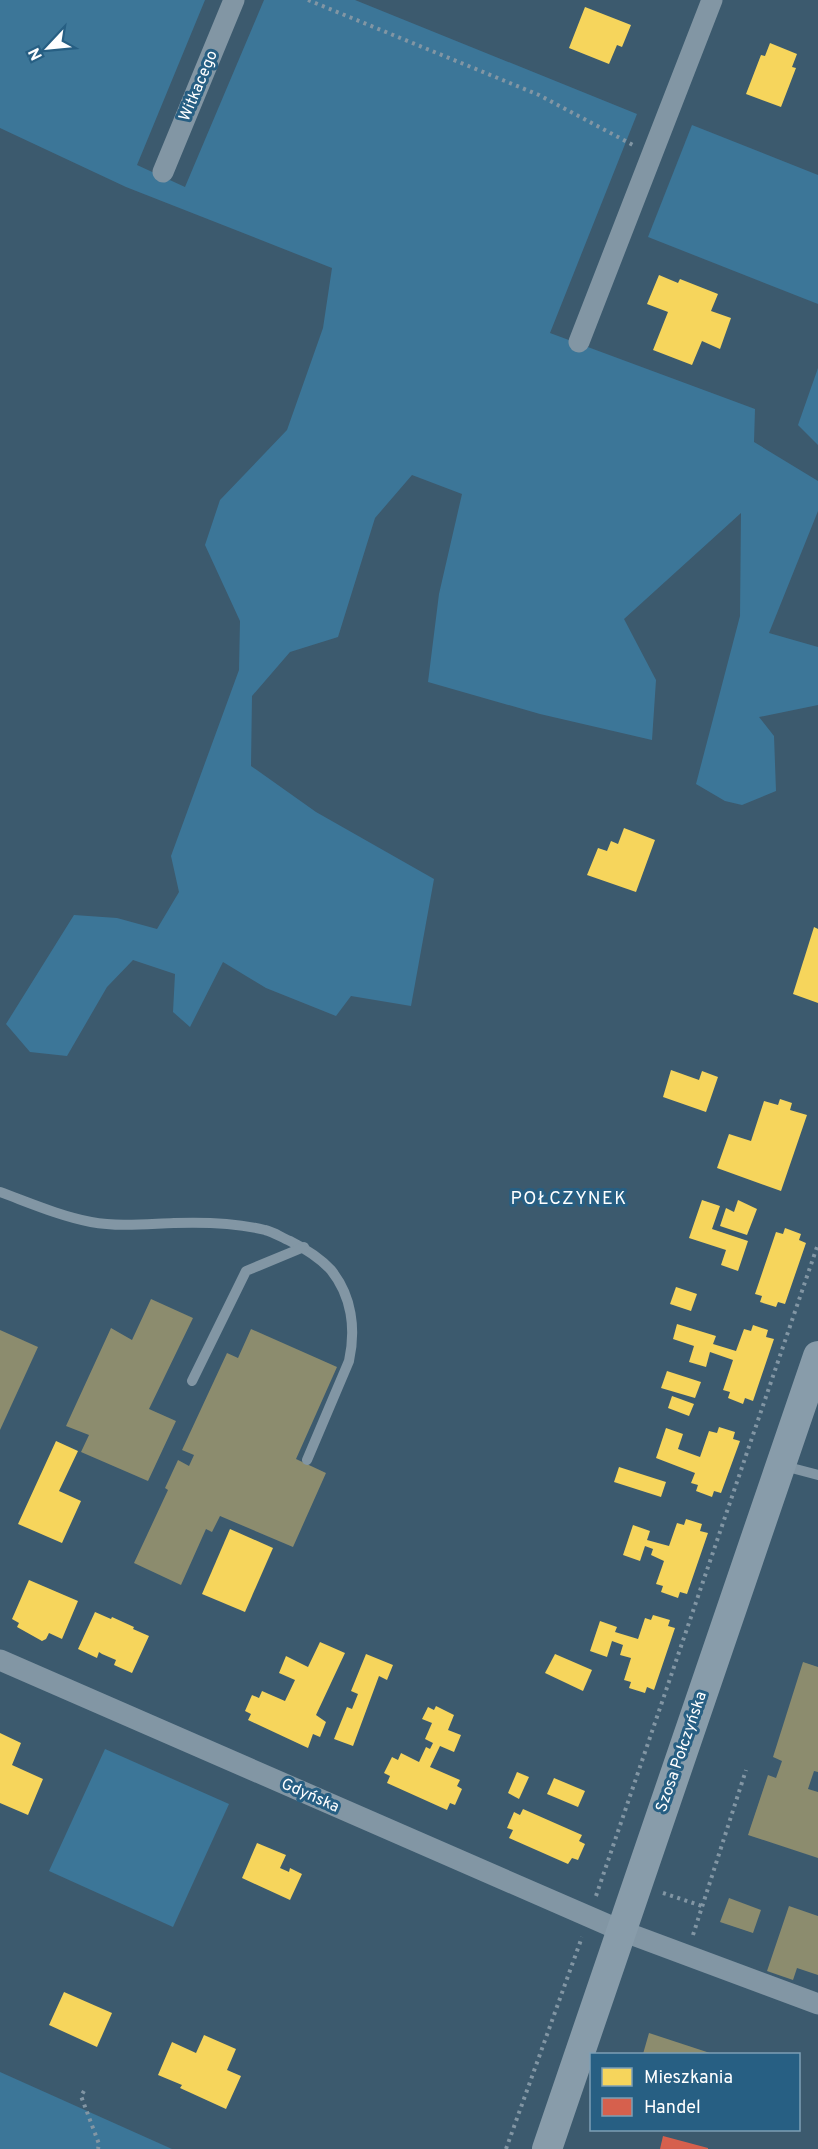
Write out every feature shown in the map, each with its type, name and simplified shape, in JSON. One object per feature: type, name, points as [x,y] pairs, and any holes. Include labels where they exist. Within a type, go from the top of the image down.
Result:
[{"type":"main road","name":"Szosa Połczyńska","points":[[547,2149],[818,1356]]},
{"type":"street","name":"Witkacego","points":[[163,172],[234,0]]},
{"type":"street","points":[[579,342],[712,0]]},
{"type":"street","name":"Gdyńska","points":[[0,1660],[622,1931],[818,2004]]},
{"type":"lane","points":[[0,1192],[45,1209],[91,1222],[221,1224],[266,1230],[304,1247],[326,1264],[346,1294],[353,1327],[353,1346],[350,1361],[307,1460]]},
{"type":"lane","points":[[192,1381],[246,1271],[304,1247]]},
{"type":"lane","points":[[780,1465],[818,1476]]},
{"type":"path","points":[[308,0],[539,95],[651,155]]},
{"type":"path","points":[[506,2149],[589,1917],[818,1244]]},
{"type":"path","points":[[687,1955],[746,1770]]},
{"type":"path","points":[[84,2091],[81,2096],[99,2144],[98,2149]]},
{"type":"shaded area","points":[[0,0],[205,0],[137,165],[185,187],[264,0],[355,0],[637,114],[550,333],[755,409],[754,442],[818,481],[818,511],[769,633],[818,647],[818,705],[759,717],[774,736],[776,791],[742,805],[725,801],[696,784],[740,616],[741,513],[624,619],[656,680],[652,740],[540,714],[428,682],[439,594],[462,494],[412,475],[375,518],[338,637],[290,652],[252,696],[251,766],[316,812],[434,879],[411,1006],[351,996],[336,1016],[266,988],[223,962],[190,1027],[173,1012],[175,974],[133,960],[107,987],[67,1056],[30,1052],[6,1024],[74,915],[117,918],[157,929],[179,892],[171,856],[239,670],[240,621],[205,545],[220,500],[287,430],[323,328],[332,268],[126,187],[0,128]]},
{"type":"shaded area","points":[[692,125],[818,175],[818,304],[648,237]]},
{"type":"shaded area","points":[[818,368],[818,445],[798,425]]},
{"type":"shaded area","points":[[105,1749],[229,1804],[173,1927],[49,1871]]},
{"type":"shaded area","points":[[0,2072],[172,2149],[0,2149]]},
{"type":"building: Mieszkania","points":[[585,7],[631,25],[622,47],[617,45],[609,64],[569,48]]},
{"type":"building: Mieszkania","points":[[770,43],[797,54],[792,67],[796,68],[781,107],[746,94],[761,55],[765,56]]},
{"type":"building: Mieszkania","points":[[659,275],[678,283],[680,279],[718,294],[711,311],[731,318],[720,349],[702,341],[692,365],[653,350],[668,312],[647,304]]},
{"type":"building: Mieszkania","points":[[624,828],[655,840],[636,892],[587,875],[598,848],[607,851],[611,841],[618,844]]},
{"type":"building: Mieszkania","points":[[814,927],[818,929],[818,1003],[793,994]]},
{"type":"building: Mieszkania","points":[[671,1070],[699,1080],[702,1071],[718,1077],[706,1112],[663,1097]]},
{"type":"building: Mieszkania","points":[[780,1099],[792,1103],[790,1110],[807,1115],[781,1191],[717,1168],[729,1134],[751,1141],[764,1101],[778,1105]]},
{"type":"building: Mieszkania","points":[[702,1200],[720,1206],[712,1229],[748,1241],[738,1271],[721,1265],[726,1250],[689,1238]]},
{"type":"building: Mieszkania","points":[[738,1200],[757,1209],[747,1235],[720,1226],[726,1208],[734,1212]]},
{"type":"building: Mieszkania","points":[[785,1228],[801,1234],[799,1240],[806,1243],[785,1304],[778,1302],[776,1307],[760,1302],[762,1296],[755,1294],[776,1232],[783,1234]]},
{"type":"building: Mieszkania","points":[[676,1287],[697,1294],[691,1311],[670,1304]]},
{"type":"building: Mieszkania","points":[[677,1324],[716,1336],[713,1344],[736,1351],[744,1329],[751,1331],[753,1325],[768,1330],[766,1337],[774,1339],[753,1401],[745,1398],[743,1404],[728,1398],[730,1392],[723,1390],[733,1360],[710,1352],[706,1367],[689,1362],[694,1346],[673,1339]]},
{"type":"building: Mieszkania","points":[[667,1371],[701,1382],[695,1398],[661,1388]]},
{"type":"building: Mieszkania","points":[[672,1396],[694,1404],[689,1416],[668,1408]]},
{"type":"building: Mieszkania","points":[[719,1427],[735,1432],[733,1439],[740,1441],[721,1493],[714,1491],[712,1497],[696,1491],[698,1485],[691,1483],[695,1473],[656,1458],[666,1428],[683,1434],[678,1449],[700,1457],[709,1431],[717,1433]]},
{"type":"building: Mieszkania","points":[[56,1441],[78,1451],[59,1491],[81,1501],[62,1543],[18,1524]]},
{"type":"building: Mieszkania","points":[[619,1467],[666,1482],[661,1497],[614,1482]]},
{"type":"building: Mieszkania","points":[[686,1519],[702,1524],[700,1531],[708,1533],[687,1594],[680,1592],[678,1598],[661,1592],[663,1586],[656,1584],[664,1561],[651,1555],[653,1549],[645,1546],[640,1561],[623,1555],[633,1525],[650,1531],[647,1540],[669,1546],[677,1523],[684,1525]]},
{"type":"building: Mieszkania","points":[[230,1529],[273,1548],[245,1612],[202,1594]]},
{"type":"building: Mieszkania","points":[[29,1580],[78,1601],[62,1639],[49,1633],[42,1641],[17,1627],[19,1623],[12,1619]]},
{"type":"building: Mieszkania","points":[[95,1612],[111,1619],[112,1617],[149,1636],[132,1673],[114,1665],[116,1660],[99,1652],[97,1658],[78,1649]]},
{"type":"building: Mieszkania","points":[[653,1615],[670,1620],[668,1626],[675,1628],[654,1690],[647,1687],[645,1693],[629,1688],[631,1682],[624,1680],[631,1658],[620,1655],[623,1645],[612,1641],[607,1657],[590,1651],[600,1621],[617,1627],[615,1632],[638,1639],[645,1618],[651,1620]]},
{"type":"building: Mieszkania","points":[[320,1642],[345,1653],[316,1715],[326,1722],[320,1737],[313,1734],[308,1748],[248,1720],[251,1714],[245,1711],[252,1695],[259,1698],[262,1691],[285,1701],[295,1680],[279,1673],[286,1656],[308,1667]]},
{"type":"building: Mieszkania","points":[[366,1654],[393,1665],[387,1680],[379,1676],[353,1746],[334,1739],[347,1707],[352,1709],[358,1694],[351,1691]]},
{"type":"building: Mieszkania","points":[[555,1654],[592,1670],[583,1691],[545,1673]]},
{"type":"building: Mieszkania","points":[[436,1706],[454,1715],[448,1730],[461,1735],[454,1752],[440,1746],[430,1767],[460,1780],[457,1786],[462,1789],[455,1805],[450,1803],[447,1810],[387,1783],[390,1776],[384,1773],[392,1757],[398,1760],[401,1753],[419,1762],[426,1747],[430,1749],[433,1743],[425,1739],[432,1723],[422,1719],[428,1707],[434,1710]]},
{"type":"building: Mieszkania","points":[[0,1733],[21,1743],[12,1765],[43,1779],[28,1815],[0,1803]]},
{"type":"building: Mieszkania","points":[[517,1772],[529,1777],[519,1799],[508,1793]]},
{"type":"building: Mieszkania","points":[[554,1778],[585,1791],[578,1807],[547,1794]]},
{"type":"building: Mieszkania","points":[[523,1809],[582,1835],[579,1841],[585,1844],[578,1860],[572,1858],[568,1864],[509,1838],[513,1830],[507,1828],[514,1812],[520,1815]]},
{"type":"building: Mieszkania","points":[[257,1843],[286,1855],[280,1868],[289,1872],[290,1868],[302,1874],[290,1900],[242,1878]]},
{"type":"building: Mieszkania","points":[[64,1992],[112,2013],[97,2047],[49,2025]]},
{"type":"building: Mieszkania","points":[[204,2035],[236,2049],[227,2070],[241,2076],[226,2109],[158,2075],[172,2042],[196,2053]]},
{"type":"building: Handel","points":[[663,2136],[708,2148],[708,2149],[660,2149]]},
{"type":"building: Przemysł","points":[[151,1299],[193,1318],[149,1409],[176,1421],[148,1481],[81,1452],[89,1435],[66,1426],[111,1328],[132,1340]]},
{"type":"building: Przemysł","points":[[251,1329],[337,1367],[296,1459],[326,1473],[293,1547],[220,1516],[212,1532],[206,1529],[181,1585],[134,1563],[168,1490],[165,1488],[178,1460],[189,1466],[194,1455],[182,1450],[227,1353],[238,1358]]},
{"type":"building: Przemysł","points":[[0,1330],[38,1347],[0,1430]]},
{"type":"building: Przemysł","points":[[803,1662],[818,1667],[818,1772],[814,1771],[808,1789],[818,1792],[818,1858],[748,1835],[768,1775],[776,1778],[782,1761],[773,1757]]},
{"type":"building: Przemysł","points":[[729,1898],[761,1910],[753,1933],[720,1922]]},
{"type":"building: Przemysł","points":[[789,1906],[818,1916],[818,1975],[797,1968],[793,1980],[767,1971]]},
{"type":"building: Przemysł","points":[[649,2033],[710,2053],[643,2053]]},
{"type":"district","name":"POŁCZYNEK","points":[[569,1199]]}]
